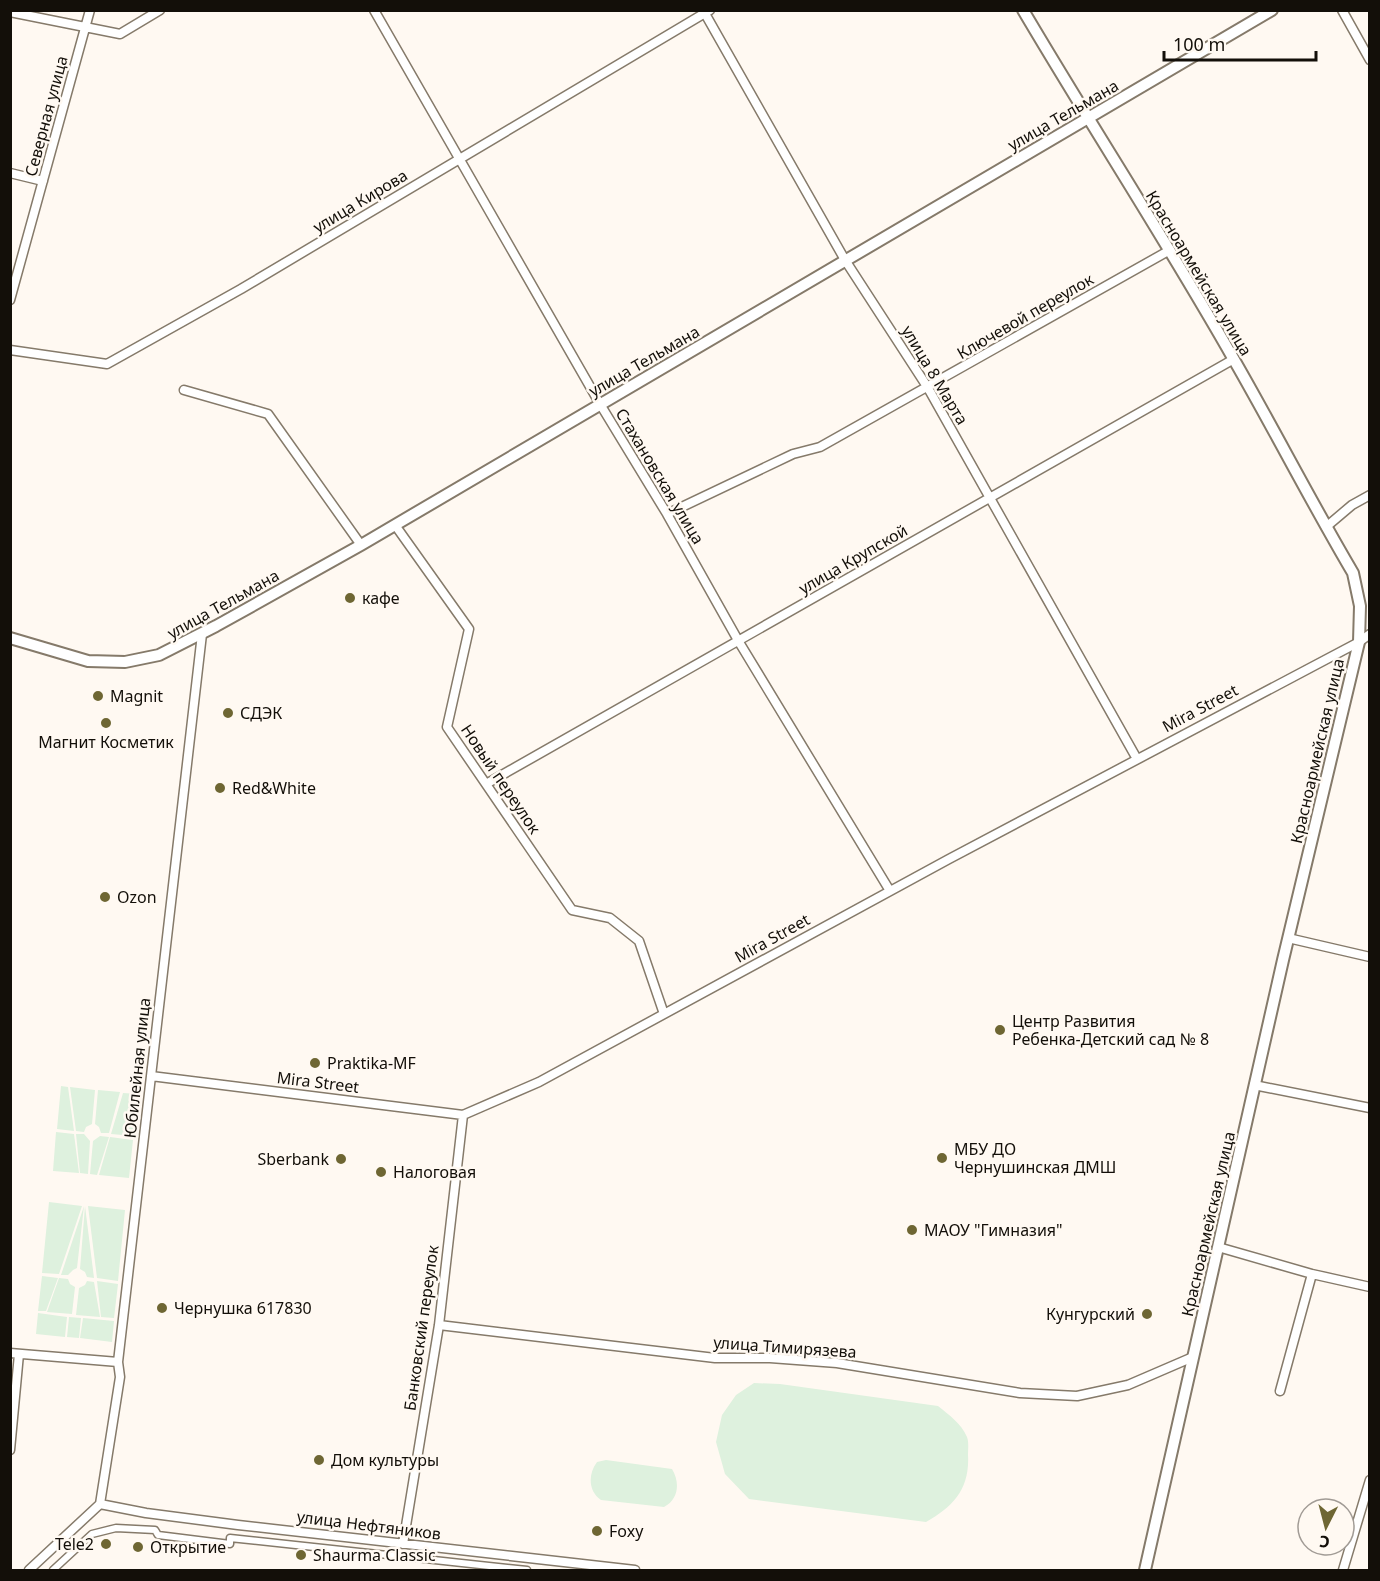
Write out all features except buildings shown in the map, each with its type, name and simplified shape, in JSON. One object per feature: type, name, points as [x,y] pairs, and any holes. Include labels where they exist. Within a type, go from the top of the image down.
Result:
[{"type":"street","name":"Северная улица","points":[[10,300],[90,10]]},
{"type":"street","points":[[10,12],[120,34],[160,10]]},
{"type":"street","name":"Стахановская улица","points":[[374,10],[739,642],[890,891]]},
{"type":"street","name":"Красноармейская улица","points":[[1023,10],[1234,359],[1353,573],[1360,606],[1359,642],[1254,1084],[1145,1570]]},
{"type":"street","name":"улица Тельмана","points":[[10,638],[88,661],[125,662],[159,655],[202,634],[395,525],[1272,10]]},
{"type":"street","points":[[1342,10],[1370,60]]},
{"type":"street","name":"улица Кирова","points":[[10,350],[107,364],[241,289],[706,12]]},
{"type":"street","name":"улица 8 Марта","points":[[706,12],[845,260],[928,388],[1137,759]]},
{"type":"street","points":[[10,173],[43,181]]},
{"type":"street","name":"Ключевой переулок","points":[[667,514],[793,454],[820,447],[1170,250]]},
{"type":"street","name":"улица Крупской","points":[[486,784],[1234,359]]},
{"type":"street","points":[[184,390],[268,414],[362,544]]},
{"type":"street","points":[[1326,527],[1352,505],[1370,495]]},
{"type":"street","name":"Новый переулок","points":[[395,525],[469,629],[447,727],[572,910],[610,918],[639,941],[664,1014]]},
{"type":"street","name":"Юбилейная улица","points":[[100,1504],[120,1377],[118,1362],[202,634]]},
{"type":"street","name":"Mira Street","points":[[151,1076],[463,1115],[539,1082],[890,891],[1359,642],[1370,634]]},
{"type":"street","points":[[1288,938],[1370,957]]},
{"type":"street","points":[[1254,1084],[1370,1108]]},
{"type":"street","name":"Банковский переулок","points":[[403,1544],[439,1325],[463,1115]]},
{"type":"street","points":[[1218,1246],[1312,1274],[1370,1287]]},
{"type":"street","points":[[1280,1391],[1312,1274]]},
{"type":"street","name":"улица Тимирязева","points":[[439,1325],[715,1358],[770,1358],[837,1364],[1020,1393],[1077,1396],[1128,1384],[1193,1357]]},
{"type":"street","points":[[10,1450],[15,1354],[118,1362]]},
{"type":"street","points":[[1343,1570],[1370,1480]]},
{"type":"street","points":[[29,1570],[100,1504]]},
{"type":"street","name":"улица Нефтяников","points":[[100,1504],[146,1513],[635,1570]]},
{"type":"street","points":[[52,1570],[92,1534],[118,1528],[155,1530],[158,1535],[230,1544],[230,1538],[527,1570]]},
{"type":"green space","points":[[61,1086],[68,1087],[74,1131],[57,1129]]},
{"type":"green space","points":[[70,1087],[95,1090],[92,1124],[86,1127],[84,1132],[76,1131]]},
{"type":"green space","points":[[98,1090],[120,1092],[109,1133],[101,1133],[95,1124]]},
{"type":"green space","points":[[123,1093],[138,1094],[134,1136],[111,1134]]},
{"type":"green space","points":[[56,1132],[74,1134],[79,1173],[53,1171]]},
{"type":"green space","points":[[76,1134],[84,1134],[90,1141],[88,1174],[80,1173]]},
{"type":"green space","points":[[100,1136],[109,1137],[97,1175],[90,1174],[93,1141]]},
{"type":"green space","points":[[110,1137],[133,1140],[129,1178],[99,1175]]},
{"type":"green space","points":[[49,1202],[82,1206],[59,1274],[42,1273]]},
{"type":"green space","points":[[84,1206],[77,1268],[68,1275],[61,1275]]},
{"type":"green space","points":[[85,1206],[94,1278],[87,1277],[80,1269]]},
{"type":"green space","points":[[88,1206],[125,1210],[118,1281],[97,1278]]},
{"type":"green space","points":[[42,1276],[58,1278],[46,1311],[38,1311]]},
{"type":"green space","points":[[59,1278],[68,1279],[75,1287],[72,1314],[47,1312]]},
{"type":"green space","points":[[87,1281],[94,1282],[100,1317],[76,1315],[79,1288]]},
{"type":"green space","points":[[97,1281],[118,1284],[114,1318],[101,1317]]},
{"type":"green space","points":[[38,1313],[67,1317],[65,1337],[36,1334]]},
{"type":"green space","points":[[69,1317],[81,1318],[79,1338],[67,1337]]},
{"type":"green space","points":[[83,1318],[114,1321],[112,1342],[80,1338]]},
{"type":"green space","points":[[754,1383],[780,1384],[938,1406],[958,1423],[968,1439],[968,1467],[963,1487],[952,1503],[926,1522],[749,1499],[725,1474],[716,1442],[722,1415],[736,1395]]},
{"type":"green space","points":[[606,1460],[672,1469],[677,1485],[673,1500],[664,1507],[601,1500],[594,1492],[591,1477],[597,1462]]},
{"type":"place","name":"кафе","points":[[350,598]]},
{"type":"place","name":"Magnit","points":[[98,696]]},
{"type":"place","name":"СДЭК","points":[[228,713]]},
{"type":"place","name":"Магнит Косметик","points":[[106,723]]},
{"type":"place","name":"Red&White","points":[[220,788]]},
{"type":"place","name":"Ozon","points":[[105,897]]},
{"type":"place","name":"Центр Развития Ребенка-Детский сад № 8","points":[[1000,1030]]},
{"type":"place","name":"Praktika-MF","points":[[315,1063]]},
{"type":"place","name":"МБУ ДО Чернушинская ДМШ","points":[[942,1158]]},
{"type":"place","name":"Sberbank","points":[[341,1159]]},
{"type":"place","name":"Налоговая","points":[[381,1172]]},
{"type":"place","name":"МАОУ \"Гимназия\"","points":[[912,1230]]},
{"type":"place","name":"Чернушка 617830","points":[[162,1308]]},
{"type":"place","name":"Кунгурский","points":[[1147,1314]]},
{"type":"place","name":"Дом культуры","points":[[319,1460]]},
{"type":"place","name":"Foxy","points":[[597,1531]]},
{"type":"place","name":"Tele2","points":[[106,1544]]},
{"type":"place","name":"Открытие","points":[[138,1547]]},
{"type":"place","name":"Shaurma Classic","points":[[301,1555]]}]
